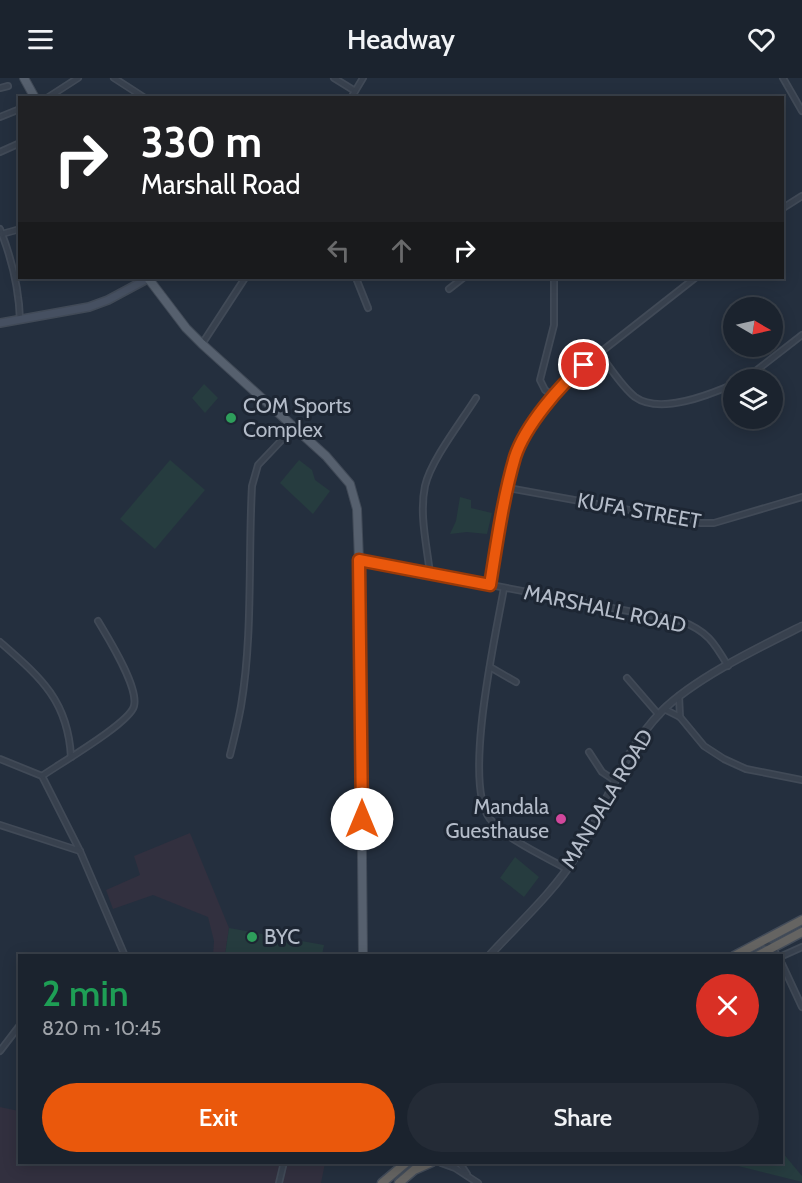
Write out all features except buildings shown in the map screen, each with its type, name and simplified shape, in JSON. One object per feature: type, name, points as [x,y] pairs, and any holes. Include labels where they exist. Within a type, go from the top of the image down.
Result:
[{"type":"highway","points":[[737,954],[802,920]]},
{"type":"highway","points":[[761,954],[802,932]]},
{"type":"highway","points":[[382,1183],[405,1164]]},
{"type":"highway","points":[[399,1183],[414,1170],[428,1164]]},
{"type":"main road","points":[[24,78],[34,96]]},
{"type":"main road","points":[[0,323],[89,307],[108,300],[146,279]]},
{"type":"main road","points":[[149,279],[202,344],[326,456],[350,484],[357,509],[359,560],[363,954]]},
{"type":"street","points":[[49,96],[78,78]]},
{"type":"street","points":[[114,78],[142,96]]},
{"type":"street","points":[[334,78],[355,91]]},
{"type":"street","points":[[352,96],[363,78]]},
{"type":"street","points":[[783,78],[802,111]]},
{"type":"street","points":[[0,88],[8,86]]},
{"type":"street","points":[[796,98],[802,99]]},
{"type":"street","points":[[0,117],[18,110]]},
{"type":"street","points":[[0,152],[18,144]]},
{"type":"street","points":[[784,207],[802,196]]},
{"type":"street","points":[[18,229],[1,232],[17,284],[20,320]]},
{"type":"street","points":[[202,344],[244,279]]},
{"type":"street","points":[[356,279],[368,308]]},
{"type":"street","points":[[449,289],[462,279]]},
{"type":"street","points":[[552,395],[545,390],[540,380],[554,326],[554,279]]},
{"type":"street","points":[[490,585],[508,488],[519,447],[552,395],[569,377],[694,279]]},
{"type":"street","points":[[758,369],[802,335]]},
{"type":"street","points":[[599,353],[635,397],[647,402],[681,403],[723,388]]},
{"type":"street","points":[[430,574],[425,526],[425,487],[430,472],[476,398]]},
{"type":"street","points":[[230,755],[241,705],[246,654],[250,515],[254,472],[294,427]]},
{"type":"street","name":"KUFA STREET","points":[[508,488],[708,523],[728,520],[802,497]]},
{"type":"street","name":"MARSHALL ROAD","points":[[359,560],[681,621],[708,635],[728,666]]},
{"type":"street","points":[[504,588],[481,724],[480,788],[483,805],[489,817],[498,827],[567,868]]},
{"type":"street","points":[[42,776],[127,716],[134,708],[134,696],[118,655],[98,621]]},
{"type":"street","name":"MANDALA ROAD","points":[[491,954],[567,868],[583,845],[614,780],[642,735],[662,712],[679,696],[728,666],[802,626]]},
{"type":"street","points":[[0,642],[33,671],[53,694],[64,721],[71,757]]},
{"type":"street","points":[[490,667],[516,682]]},
{"type":"street","points":[[627,678],[662,712],[680,717],[704,746],[724,759],[746,769],[802,780]]},
{"type":"street","points":[[679,696],[680,717]]},
{"type":"street","points":[[589,752],[602,772],[614,780]]},
{"type":"street","points":[[0,759],[42,776],[80,851],[124,954]]},
{"type":"street","points":[[0,825],[80,851]]},
{"type":"street","points":[[760,941],[773,947],[778,954]]},
{"type":"street","points":[[783,954],[802,947]]},
{"type":"street","points":[[783,966],[802,1007]]},
{"type":"street","points":[[0,1051],[18,1027]]},
{"type":"street","points":[[279,1183],[284,1164]]},
{"type":"street","points":[[445,1164],[478,1183]]},
{"type":"street","points":[[460,1164],[468,1176]]},
{"type":"shaded area","points":[[190,833],[229,928],[225,954],[213,954],[214,941],[208,917],[153,895],[113,909],[106,890],[140,875],[134,856]]},
{"type":"shaded area","points":[[0,1107],[18,1111],[18,1164],[325,1164],[321,1183],[0,1183]]},
{"type":"green space","points":[[204,384],[218,398],[205,413],[192,398]]},
{"type":"green space","points":[[170,460],[205,490],[155,549],[120,519]]},
{"type":"green space","points":[[299,460],[312,470],[315,480],[330,491],[313,514],[280,483]]},
{"type":"green space","points":[[460,497],[471,500],[471,508],[492,513],[487,534],[467,532],[450,534],[456,521]]},
{"type":"green space","points":[[515,857],[539,877],[524,897],[500,878]]},
{"type":"green space","name":"BYC","points":[[229,928],[324,945],[322,954],[225,954]]},
{"type":"green space","points":[[783,1153],[802,1176],[802,1182],[730,1164],[783,1164]]},
{"type":"place","name":"COM Sports Complex","points":[[231,418]]},
{"type":"place","name":"Mandala Guesthause","points":[[561,819]]},
{"type":"place","name":"BYC","points":[[252,937]]},
{"type":"route","points":[[362,819],[359,560],[490,585],[508,488],[519,447],[552,395],[584,365]]}]
